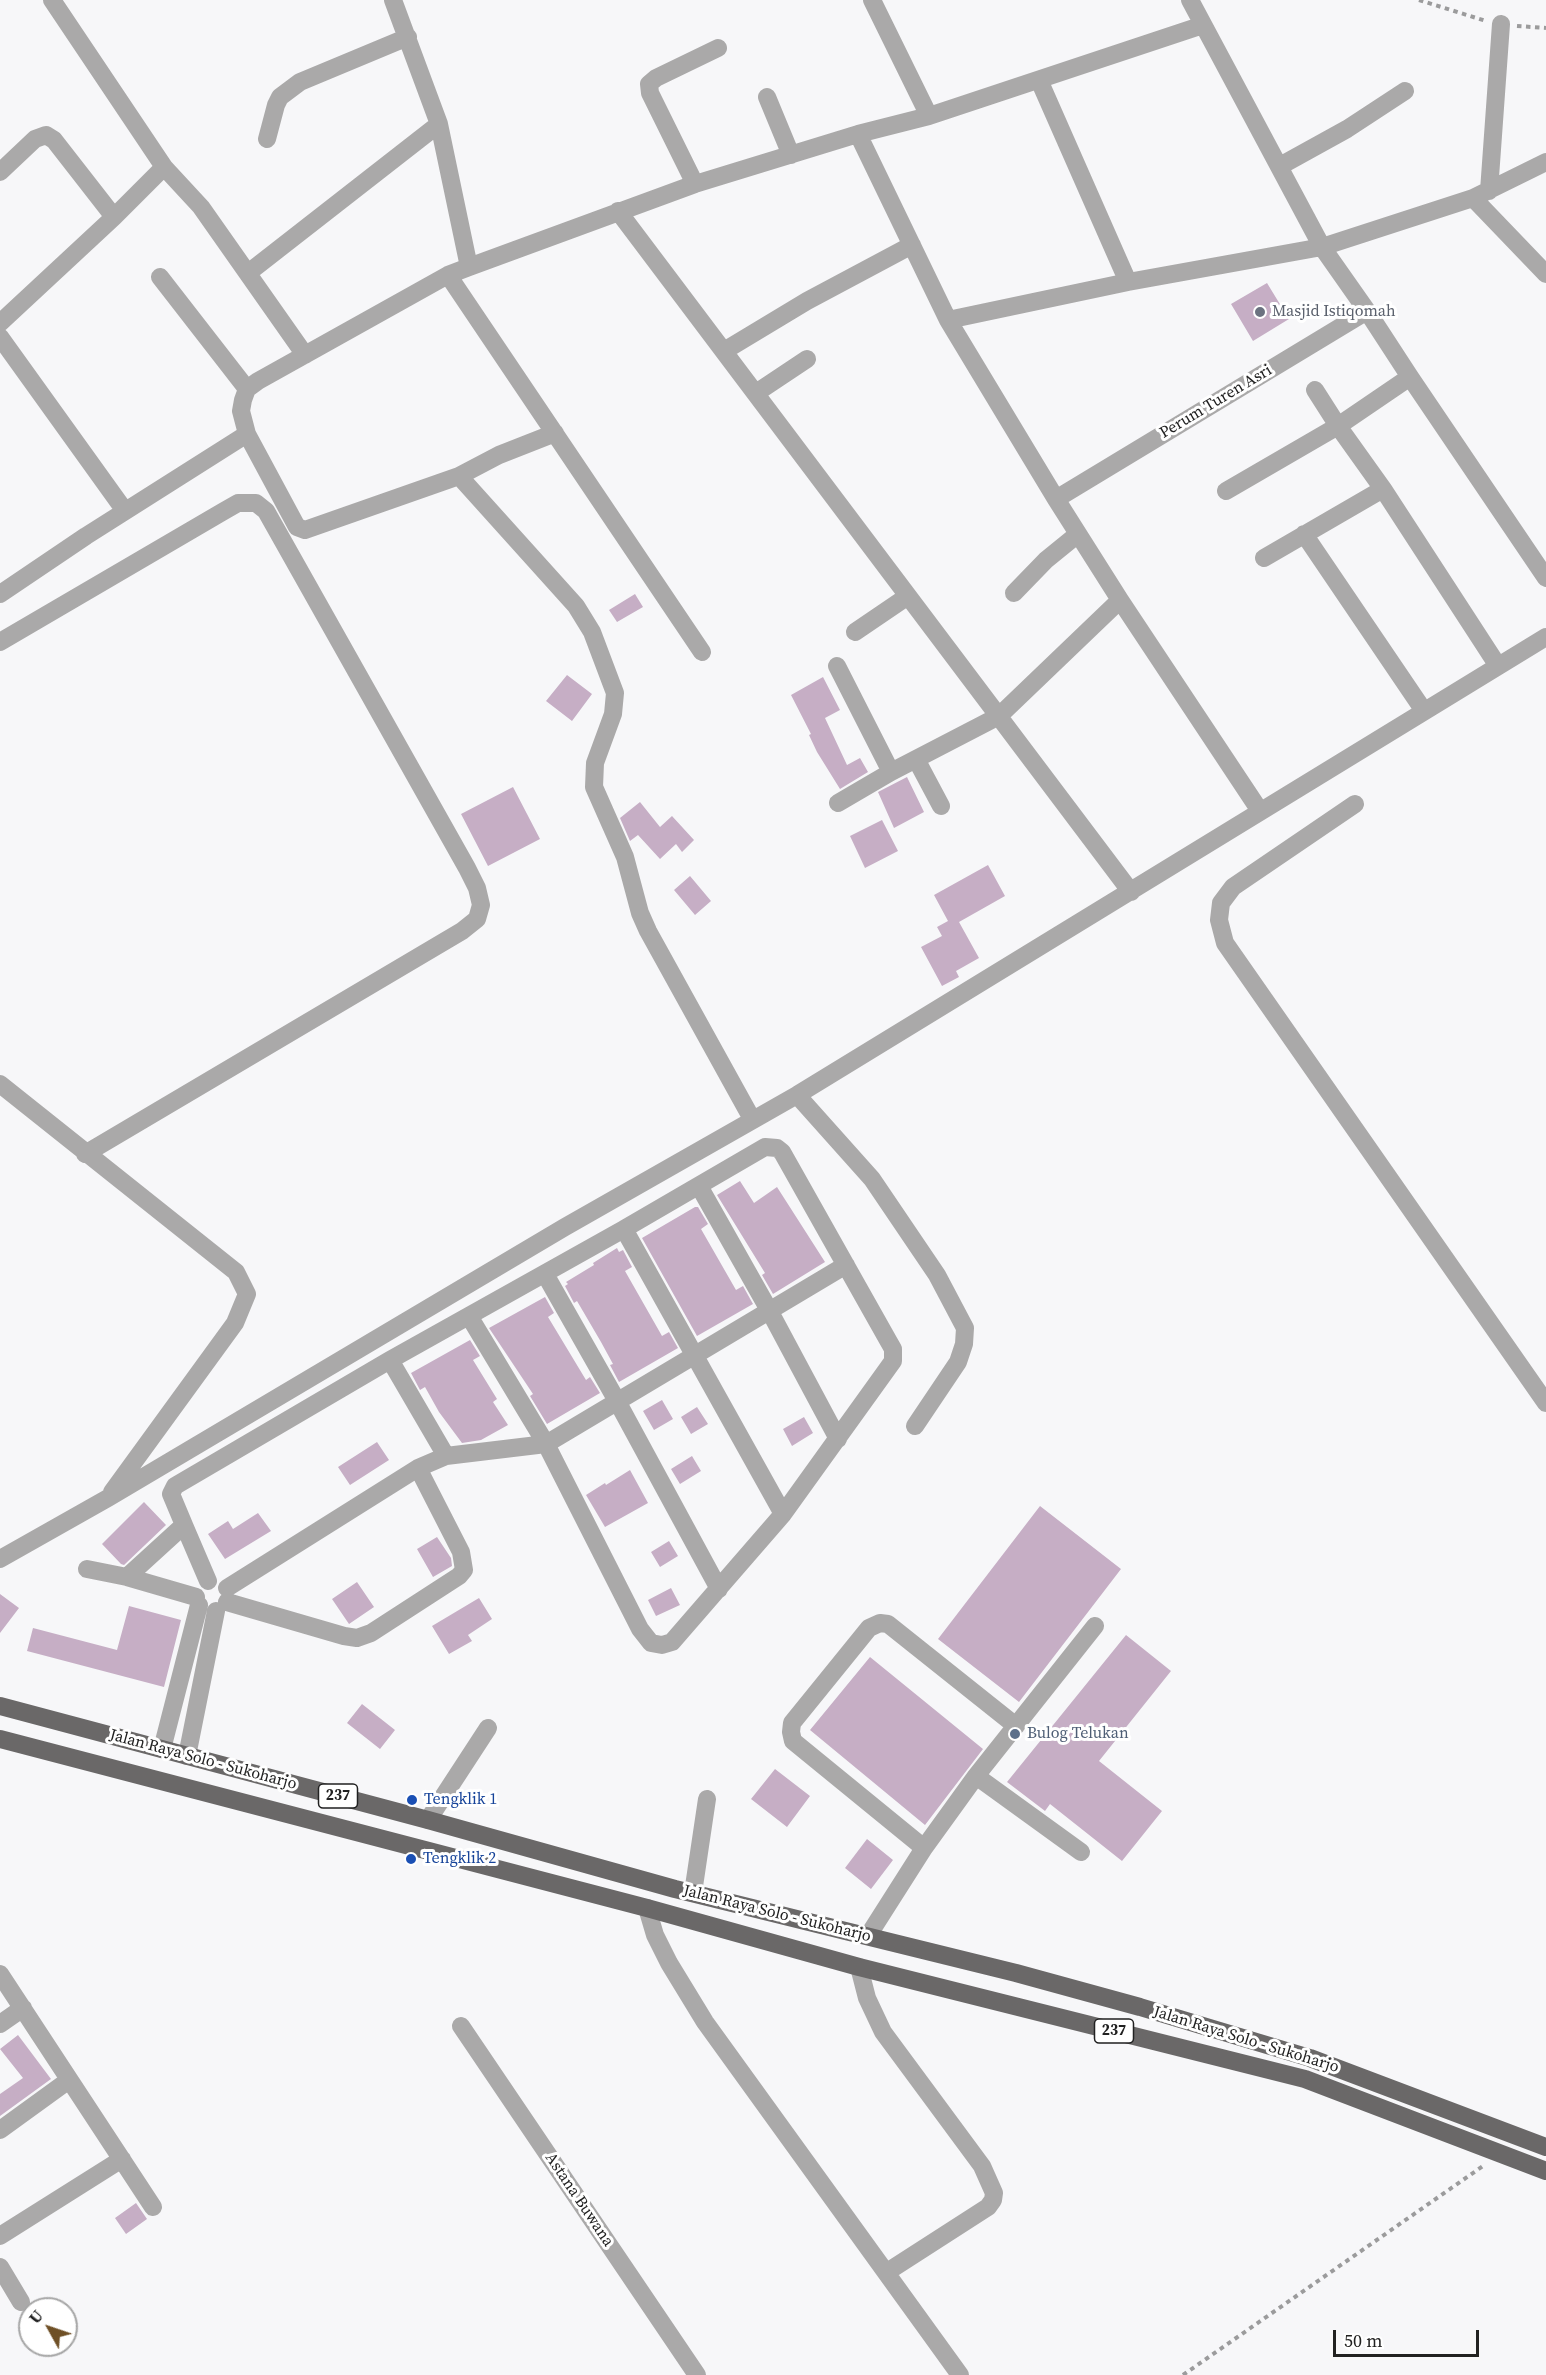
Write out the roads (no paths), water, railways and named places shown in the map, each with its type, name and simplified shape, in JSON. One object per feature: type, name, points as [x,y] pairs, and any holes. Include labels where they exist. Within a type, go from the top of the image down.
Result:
[{"type":"main road","name":"Jalan Raya Solo - Sukoharjo","points":[[0,1706],[684,1891],[1140,2007],[1310,2058],[1546,2147]]},
{"type":"main road","name":"Jalan Raya Solo - Sukoharjo","points":[[0,1739],[670,1914],[859,1967],[1305,2079],[1546,2171]]},
{"type":"main road","points":[[859,1967],[867,1936]]},
{"type":"street","points":[[52,0],[164,167],[201,207],[305,355]]},
{"type":"street","points":[[393,0],[439,124],[469,267]]},
{"type":"street","points":[[872,0],[929,116]]},
{"type":"street","points":[[1190,0],[1322,247],[1368,311],[1546,578]]},
{"type":"street","points":[[1501,24],[1481,195],[1546,274]]},
{"type":"street","points":[[555,433],[499,455],[459,476],[302,530],[295,525],[247,434],[241,411],[247,389],[258,381],[448,275],[696,184],[858,134],[929,116],[1203,25]]},
{"type":"street","points":[[267,139],[276,105],[286,92],[300,82],[408,37]]},
{"type":"street","points":[[696,184],[650,93],[649,84],[656,78],[718,48]]},
{"type":"street","points":[[1039,80],[1128,282]]},
{"type":"street","points":[[1280,166],[1347,129],[1405,91]]},
{"type":"street","points":[[767,97],[791,154]]},
{"type":"street","points":[[248,273],[439,124]]},
{"type":"street","points":[[858,134],[948,320],[1060,496],[1078,534],[1260,811]]},
{"type":"street","points":[[0,172],[35,139],[46,135],[54,140],[114,217]]},
{"type":"street","points":[[948,320],[1128,282],[1322,247],[1481,195],[1546,162]]},
{"type":"street","points":[[0,323],[164,167]]},
{"type":"street","points":[[618,211],[1131,892]]},
{"type":"street","points":[[724,351],[807,301],[912,245]]},
{"type":"street","points":[[448,275],[702,652]]},
{"type":"street","points":[[160,278],[247,389]]},
{"type":"street","name":"Perum Turen Asri","points":[[1060,496],[1368,311]]},
{"type":"street","points":[[0,337],[125,511]]},
{"type":"street","points":[[756,393],[807,359]]},
{"type":"street","points":[[1226,490],[1338,426],[1410,377]]},
{"type":"street","points":[[1315,390],[1383,489],[1498,666]]},
{"type":"street","points":[[0,594],[247,434]]},
{"type":"street","points":[[459,476],[551,576],[576,606],[592,632],[615,693],[615,705],[595,763],[594,787],[625,857],[640,913],[648,931],[752,1119]]},
{"type":"street","points":[[1264,558],[1383,489]]},
{"type":"street","points":[[0,642],[238,503],[256,503],[266,511],[461,858],[477,888],[481,905],[477,919],[462,930],[85,1154]]},
{"type":"street","points":[[1014,593],[1046,560],[1078,534]]},
{"type":"street","points":[[1304,534],[1425,711]]},
{"type":"street","points":[[855,632],[908,596]]},
{"type":"street","points":[[838,803],[891,772],[999,716],[1120,600]]},
{"type":"street","points":[[0,1559],[108,1498],[752,1119],[797,1095],[1546,637]]},
{"type":"street","points":[[837,666],[891,772]]},
{"type":"street","points":[[916,759],[941,806]]},
{"type":"street","points":[[1355,804],[1233,887],[1221,903],[1219,920],[1226,943],[1546,1403]]},
{"type":"street","points":[[0,1084],[236,1272],[247,1294],[235,1323],[108,1498]]},
{"type":"street","points":[[797,1095],[872,1179],[937,1275],[965,1328],[964,1344],[958,1362],[915,1426]]},
{"type":"street","points":[[213,1601],[200,1587],[208,1581],[171,1494],[175,1486],[390,1360],[765,1147],[777,1148],[782,1152],[889,1342],[893,1355],[891,1365],[783,1514],[672,1642],[662,1645],[651,1643],[640,1629],[546,1444],[468,1316]]},
{"type":"street","points":[[699,1186],[838,1439]]},
{"type":"street","points":[[624,1229],[783,1514]]},
{"type":"street","points":[[162,1749],[213,1601],[418,1468],[446,1456],[546,1444],[846,1265]]},
{"type":"street","points":[[545,1274],[618,1401],[719,1589]]},
{"type":"street","points":[[390,1360],[446,1456]]},
{"type":"street","points":[[87,1569],[127,1577],[357,1638],[371,1633],[459,1576],[464,1570],[461,1552],[418,1468]]},
{"type":"street","points":[[127,1577],[184,1525]]},
{"type":"street","points":[[187,1756],[213,1601]]},
{"type":"street","points":[[924,1848],[793,1741],[792,1724],[869,1628],[880,1623],[888,1624],[1016,1726]]},
{"type":"street","points":[[867,1936],[924,1848],[976,1776],[1095,1626]]},
{"type":"street","points":[[428,1820],[488,1728]]},
{"type":"street","points":[[976,1776],[1081,1852]]},
{"type":"street","points":[[684,1891],[707,1799]]},
{"type":"street","points":[[647,1908],[655,1935],[669,1963],[705,2022],[960,2375]]},
{"type":"street","points":[[859,1967],[867,1998],[883,2032],[982,2166],[994,2193],[993,2200],[988,2207],[887,2272]]},
{"type":"street","points":[[0,1974],[153,2207]]},
{"type":"street","points":[[0,2024],[22,2008]]},
{"type":"street","name":"Astana Buwana","points":[[461,2026],[697,2375]]},
{"type":"street","points":[[0,2130],[69,2080]]},
{"type":"street","points":[[0,2235],[122,2159]]},
{"type":"street","points":[[0,2267],[18,2297]]},
{"type":"place","name":"Masjid Istiqomah","points":[[1260,312]]},
{"type":"place","name":"Bulog Telukan","points":[[1015,1734]]},
{"type":"place","name":"Tengklik 1","points":[[412,1800]]},
{"type":"place","name":"Tengklik 2","points":[[411,1859]]}]
